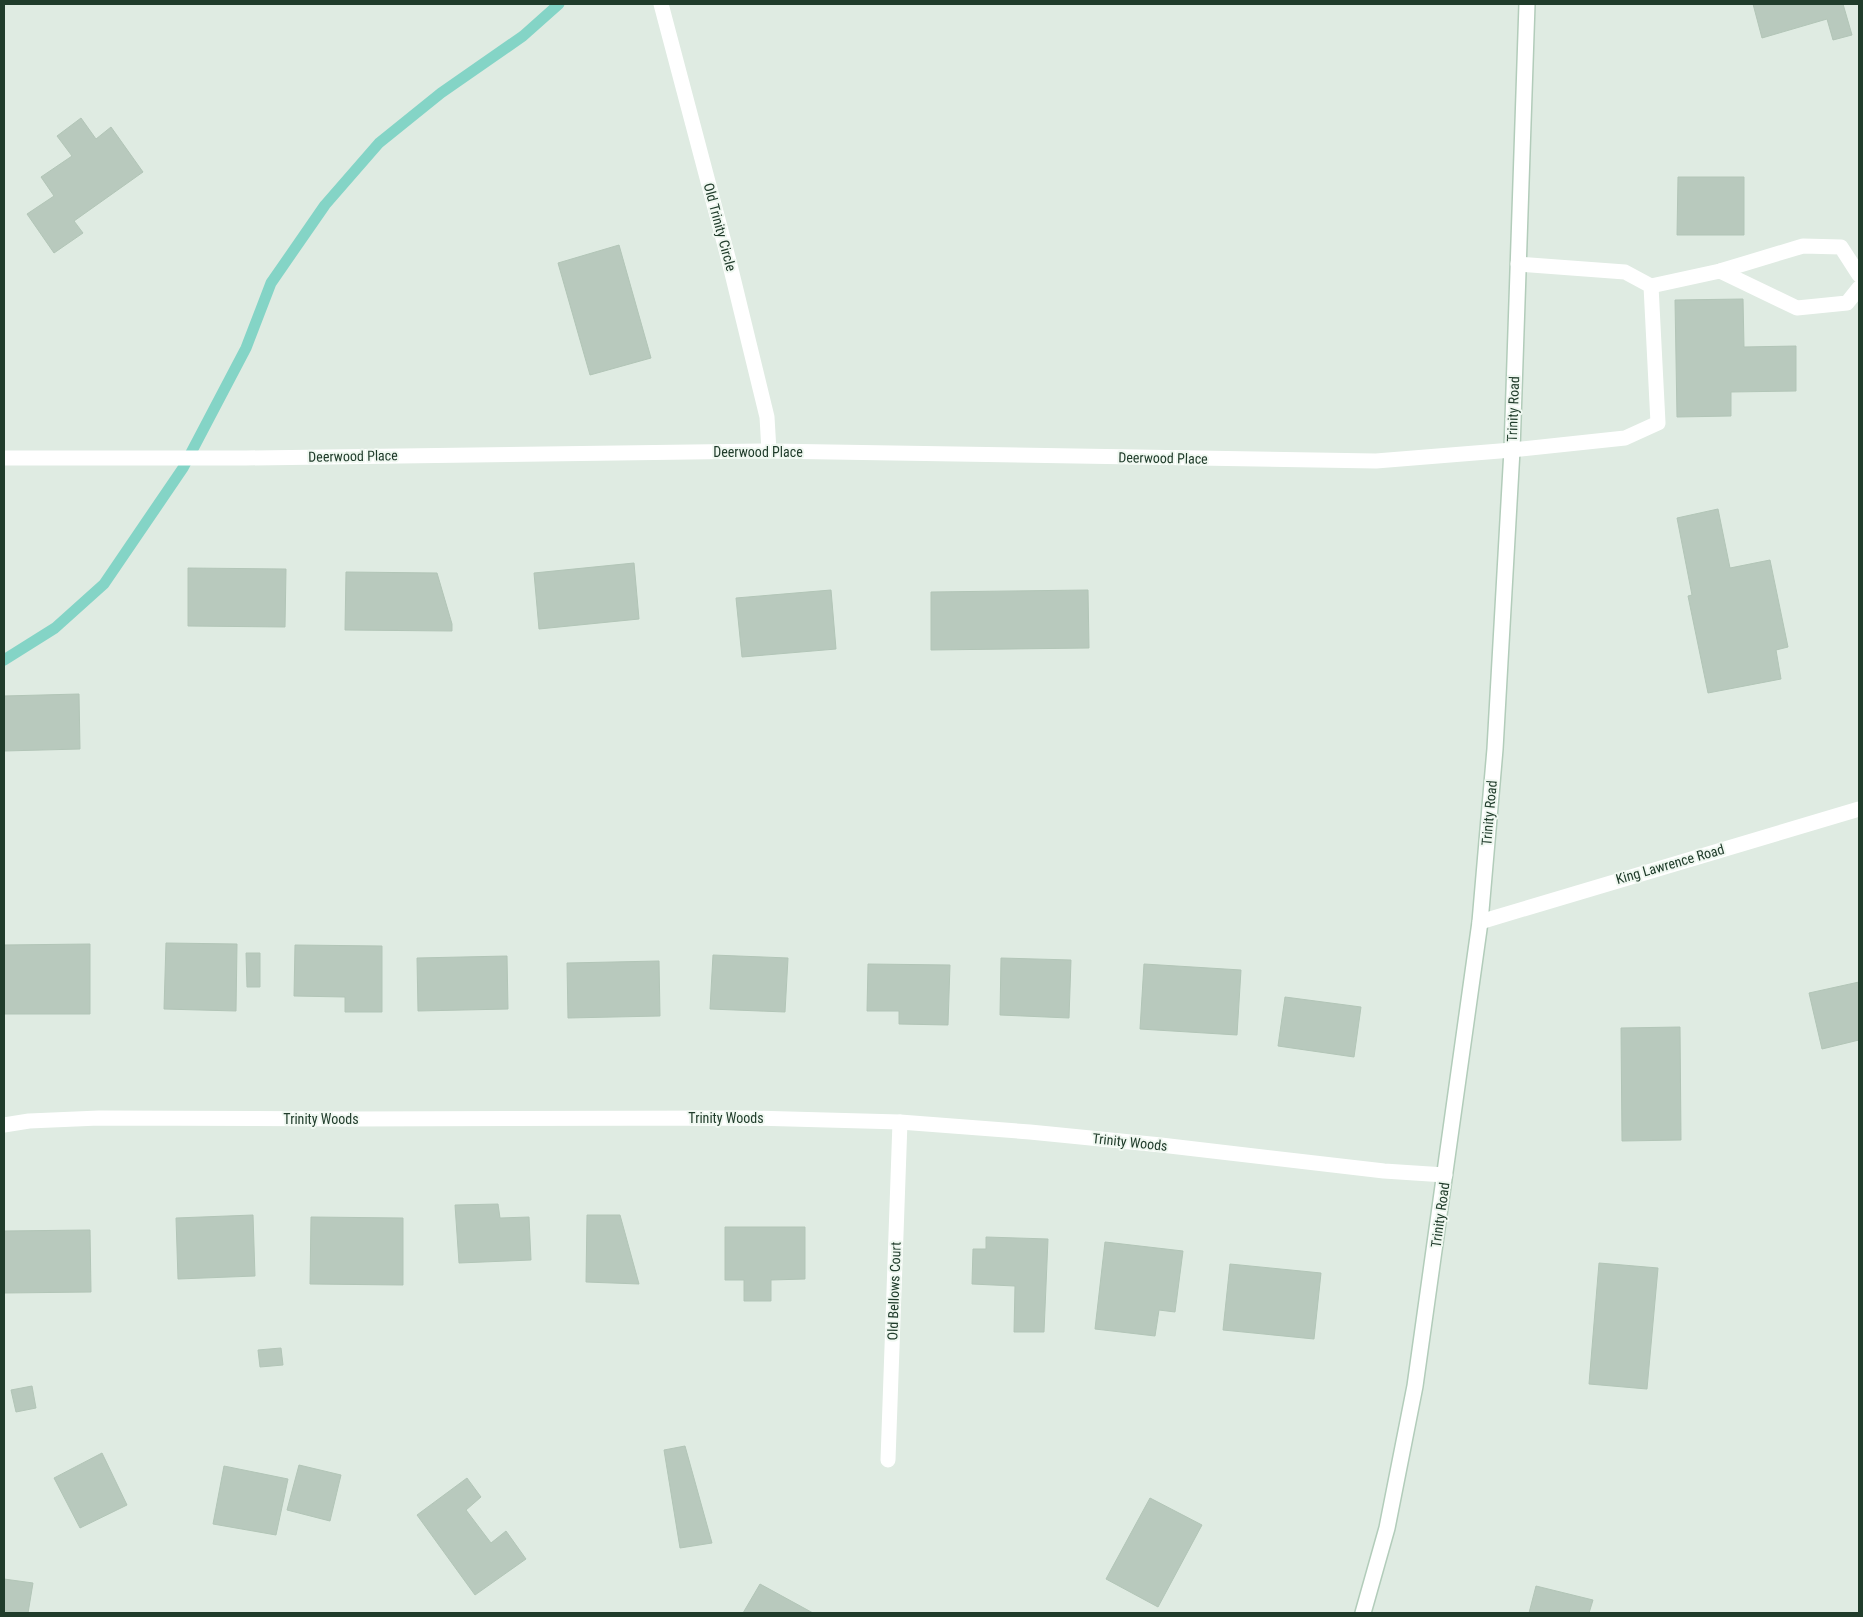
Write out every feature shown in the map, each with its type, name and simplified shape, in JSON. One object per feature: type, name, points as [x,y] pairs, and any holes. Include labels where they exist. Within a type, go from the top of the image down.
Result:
[{"type":"street","name":"Old Trinity Circle","points":[[661,4],[729,261],[767,417],[769,451]]},
{"type":"street","name":"Trinity Road","points":[[1363,1613],[1387,1528],[1413,1396],[1480,922],[1495,749],[1512,450],[1527,4]]},
{"type":"street","points":[[1518,264],[1625,272],[1652,286],[1720,272],[1803,246],[1841,247],[1859,275]]},
{"type":"street","points":[[1720,272],[1797,308],[1847,303],[1859,288]]},
{"type":"street","name":"Deerwood Place","points":[[4,458],[246,458],[769,451],[1376,461],[1512,450],[1625,438],[1658,423],[1652,286]]},
{"type":"street","name":"King Lawrence Road","points":[[1480,922],[1859,809]]},
{"type":"street","name":"Trinity Woods","points":[[4,1125],[29,1121],[99,1118],[351,1120],[748,1118],[900,1122],[1124,1141],[1384,1171],[1445,1175]]},
{"type":"street","name":"Old Bellows Court","points":[[888,1460],[900,1122]]},
{"type":"building","points":[[1753,4],[1843,4],[1852,35],[1833,40],[1827,19],[1762,38]]},
{"type":"building","points":[[81,118],[96,139],[111,127],[143,172],[74,221],[83,233],[54,253],[27,214],[54,196],[41,177],[72,156],[57,136]]},
{"type":"building","points":[[1678,177],[1744,177],[1744,235],[1677,235]]},
{"type":"building","points":[[619,245],[651,358],[590,375],[558,263]]},
{"type":"building","points":[[1743,299],[1744,347],[1796,346],[1796,391],[1731,392],[1731,416],[1677,417],[1675,300]]},
{"type":"building","points":[[1718,509],[1730,568],[1770,560],[1788,647],[1776,650],[1781,679],[1708,693],[1688,596],[1692,595],[1677,518]]},
{"type":"building","points":[[634,563],[639,619],[539,629],[534,573]]},
{"type":"building","points":[[188,568],[286,569],[285,627],[188,626]]},
{"type":"building","points":[[346,572],[437,573],[452,624],[452,631],[345,630]]},
{"type":"building","points":[[831,590],[836,649],[742,657],[736,598]]},
{"type":"building","points":[[1088,590],[1089,648],[931,650],[931,592]]},
{"type":"building","points":[[79,694],[80,749],[4,751],[4,696]]},
{"type":"building","points":[[166,943],[237,944],[236,1011],[164,1009]]},
{"type":"building","points":[[90,944],[90,1014],[4,1014],[4,945]]},
{"type":"building","points":[[295,945],[382,946],[382,1012],[345,1012],[345,997],[294,996]]},
{"type":"building","points":[[246,953],[260,953],[260,987],[247,987]]},
{"type":"building","points":[[713,955],[788,958],[785,1012],[710,1009]]},
{"type":"building","points":[[507,956],[508,1009],[418,1011],[417,958]]},
{"type":"building","points":[[1001,958],[1071,960],[1069,1018],[1000,1015]]},
{"type":"building","points":[[659,961],[660,1016],[568,1018],[567,963]]},
{"type":"building","points":[[868,964],[950,965],[948,1025],[899,1024],[899,1011],[867,1011]]},
{"type":"building","points":[[1144,964],[1241,970],[1237,1035],[1140,1029]]},
{"type":"building","points":[[1859,982],[1859,1040],[1822,1049],[1809,993]]},
{"type":"building","points":[[1285,997],[1361,1007],[1354,1057],[1278,1046]]},
{"type":"building","points":[[1680,1027],[1681,1140],[1622,1141],[1621,1028]]},
{"type":"building","points":[[498,1204],[500,1218],[529,1217],[531,1260],[459,1263],[455,1205]]},
{"type":"building","points":[[253,1215],[255,1276],[178,1279],[176,1218]]},
{"type":"building","points":[[587,1215],[620,1215],[639,1284],[586,1282]]},
{"type":"building","points":[[311,1217],[403,1218],[403,1285],[310,1284]]},
{"type":"building","points":[[725,1227],[805,1227],[805,1279],[771,1280],[771,1301],[744,1301],[744,1280],[725,1280]]},
{"type":"building","points":[[90,1230],[91,1292],[4,1293],[4,1231]]},
{"type":"building","points":[[986,1237],[1048,1239],[1044,1332],[1014,1332],[1015,1286],[972,1284],[973,1249],[986,1249]]},
{"type":"building","points":[[1105,1242],[1183,1251],[1175,1312],[1159,1310],[1155,1336],[1095,1329]]},
{"type":"building","points":[[1599,1263],[1658,1268],[1647,1389],[1589,1384]]},
{"type":"building","points":[[1230,1264],[1321,1273],[1314,1339],[1223,1330]]},
{"type":"building","points":[[281,1348],[283,1365],[260,1367],[258,1350]]},
{"type":"building","points":[[32,1386],[36,1408],[16,1412],[11,1390]]},
{"type":"building","points":[[685,1446],[712,1543],[680,1548],[664,1450]]},
{"type":"building","points":[[102,1453],[127,1505],[80,1528],[54,1478]]},
{"type":"building","points":[[299,1465],[341,1475],[330,1521],[287,1510]]},
{"type":"building","points":[[224,1466],[288,1479],[276,1535],[213,1524]]},
{"type":"building","points":[[467,1478],[481,1497],[466,1510],[491,1543],[506,1531],[526,1559],[475,1595],[417,1515]]},
{"type":"building","points":[[1150,1498],[1202,1525],[1158,1607],[1106,1579]]},
{"type":"building","points":[[4,1579],[33,1583],[28,1613],[4,1613]]},
{"type":"building","points":[[760,1584],[813,1613],[743,1613]]},
{"type":"building","points":[[1536,1586],[1593,1600],[1589,1613],[1529,1613]]},
{"type":"waterway","points":[[4,660],[55,628],[104,584],[183,468],[246,348],[271,283],[325,205],[379,143],[441,93],[523,36],[559,4]]}]
